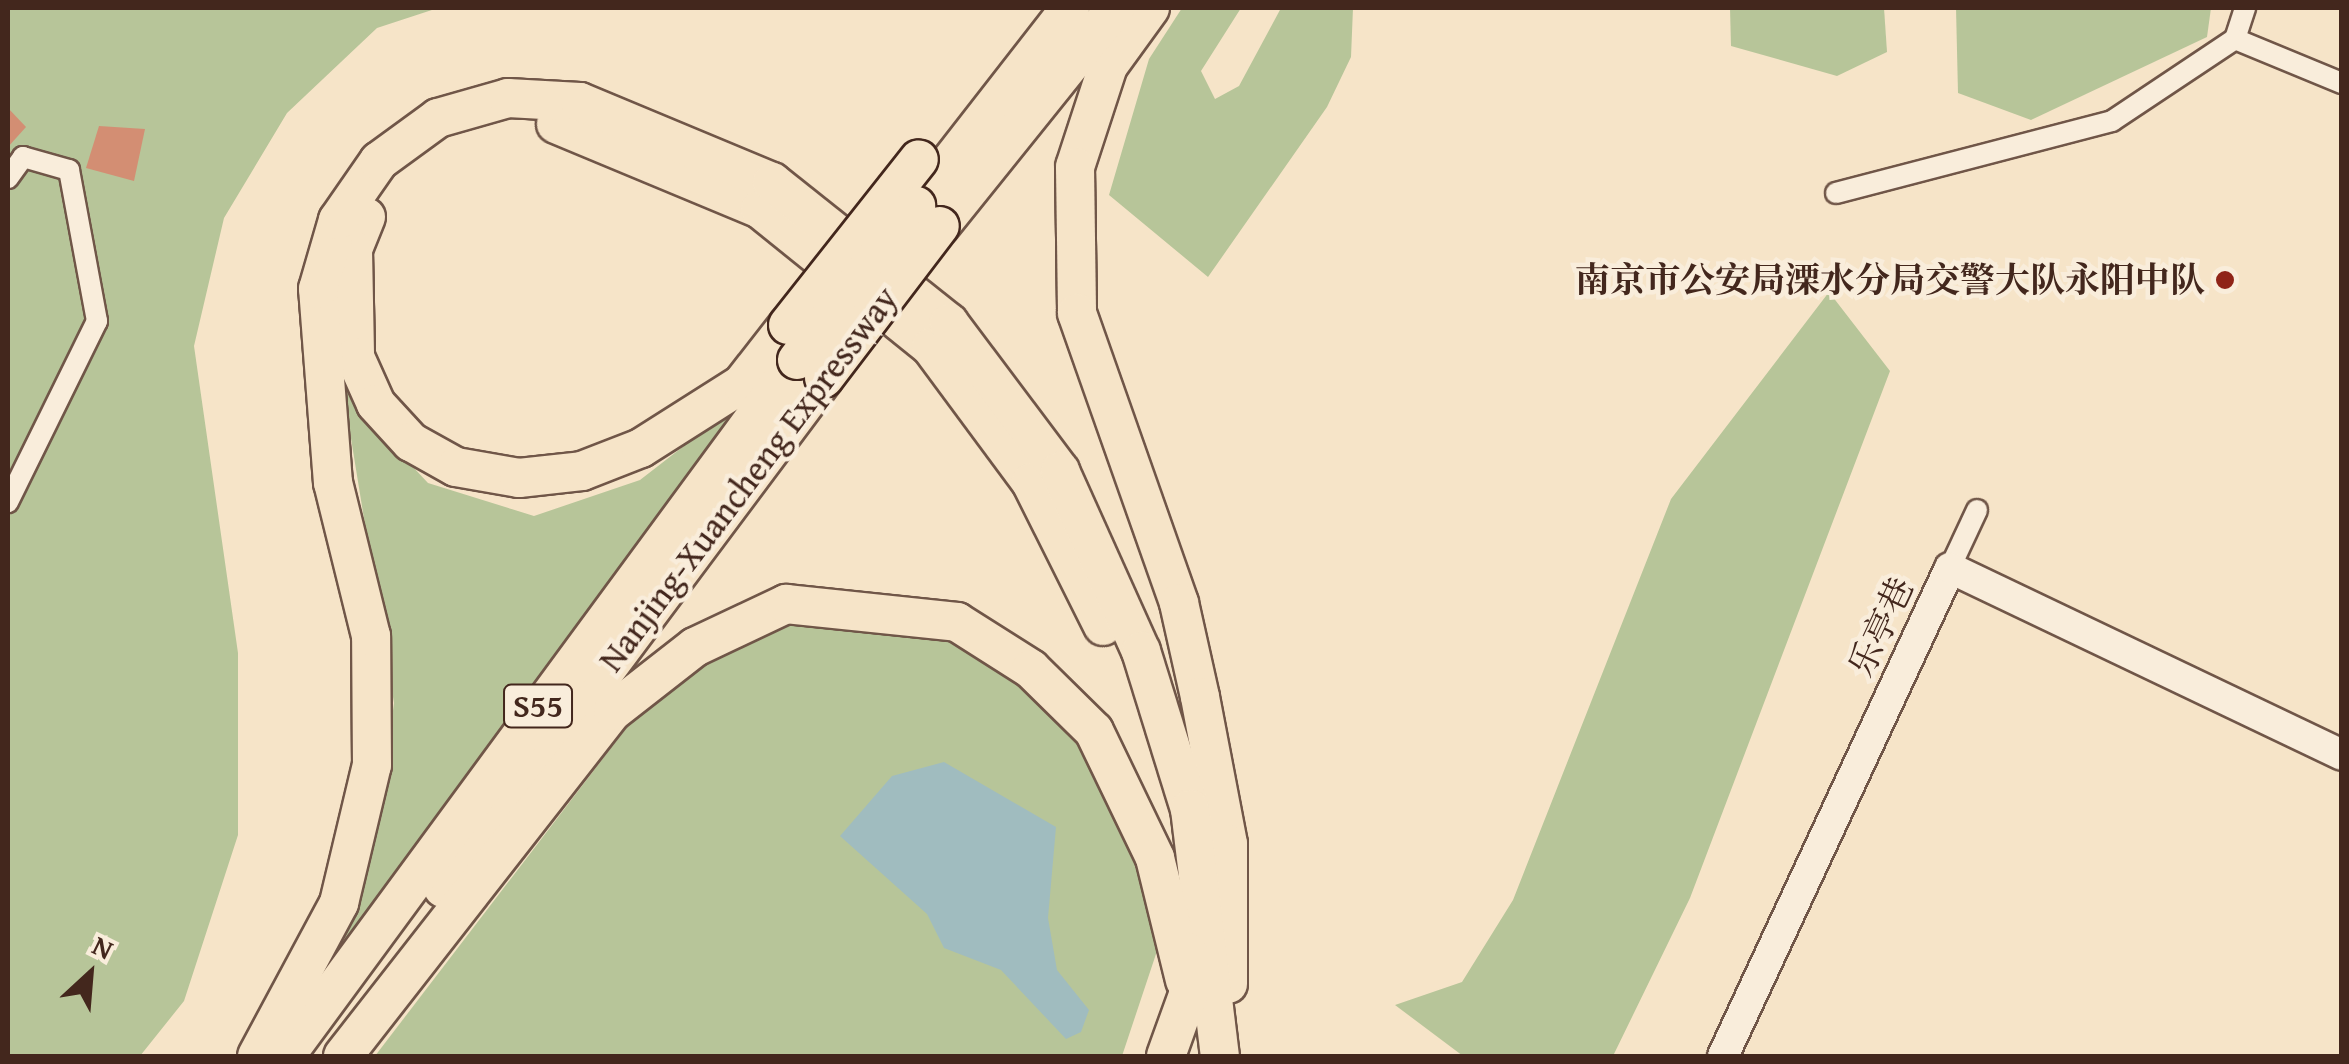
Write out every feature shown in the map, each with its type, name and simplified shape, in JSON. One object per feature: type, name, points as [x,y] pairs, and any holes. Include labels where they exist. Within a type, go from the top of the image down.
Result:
[{"type":"highway","points":[[1054,8],[919,160],[803,354],[742,384],[641,448],[582,472],[519,478],[456,467],[411,442],[376,404],[355,356],[353,250],[374,198],[411,156],[443,138],[514,118],[570,126],[760,209],[930,347],[1031,482],[1123,665],[1188,910],[1188,995],[1166,1056]]},
{"type":"highway","name":"Nanjing-Xuancheng Expressway","points":[[928,216],[1070,8]]},
{"type":"highway","name":"Nanjing-Xuancheng Expressway","points":[[285,1056],[803,354],[1115,8]]},
{"type":"highway","points":[[1150,8],[1088,114],[1071,239],[1077,313],[1101,402],[1178,602],[1228,844],[1230,965],[1220,1051]]},
{"type":"highway","points":[[257,1056],[339,903],[372,766],[370,636],[333,483],[318,290],[338,220],[379,160],[438,118],[508,98],[580,102],[772,182],[948,322],[1060,471],[1141,651],[1190,809],[1220,1051]]},
{"type":"highway","name":"Nanjing-Xuancheng Expressway","points":[[323,1056],[803,354]]},
{"type":"highway","points":[[343,1056],[613,710],[695,647],[786,604],[958,622],[1031,670],[1082,718],[1154,858],[1188,995]]},
{"type":"street","points":[[1836,193],[2112,121],[2236,39],[2245,8]]},
{"type":"street","points":[[2236,39],[2342,84]]},
{"type":"street","points":[[8,178],[22,157],[69,170],[97,321],[8,502]]},
{"type":"street","points":[[1950,568],[1977,510]]},
{"type":"street","name":"乐亭巷","points":[[1723,1056],[1950,568],[2342,755]]},
{"type":"green space","points":[[8,8],[438,8],[377,28],[287,113],[224,218],[194,346],[238,653],[238,835],[184,1001],[140,1056],[8,1056]]},
{"type":"green space","points":[[1182,8],[1241,8],[1201,71],[1215,99],[1239,86],[1281,8],[1353,8],[1351,57],[1327,107],[1208,277],[1109,195],[1149,59]]},
{"type":"green space","points":[[1730,8],[1884,8],[1887,52],[1837,76],[1731,46]]},
{"type":"green space","points":[[1956,8],[2211,8],[2207,37],[2031,120],[1958,93]]},
{"type":"green space","points":[[1829,292],[1890,371],[1690,898],[1613,1056],[1463,1056],[1395,1005],[1462,982],[1513,900],[1671,499]]},
{"type":"green space","points":[[334,334],[352,402],[428,483],[534,516],[640,480],[742,401],[340,953],[377,828],[394,703]]},
{"type":"green space","points":[[818,621],[884,621],[962,642],[1026,681],[1094,755],[1163,933],[1122,1056],[375,1056],[634,718],[748,632]]},
{"type":"water","points":[[944,762],[1056,827],[1048,918],[1057,970],[1089,1010],[1081,1032],[1066,1039],[1001,970],[944,948],[927,914],[840,836],[892,776]]},
{"type":"building","points":[[8,108],[26,127],[8,147]]},
{"type":"building","points":[[99,126],[145,129],[134,181],[86,168]]},
{"type":"place","name":"南京市公安局溧水分局交警大队永阳中队","points":[[2225,280]]}]
